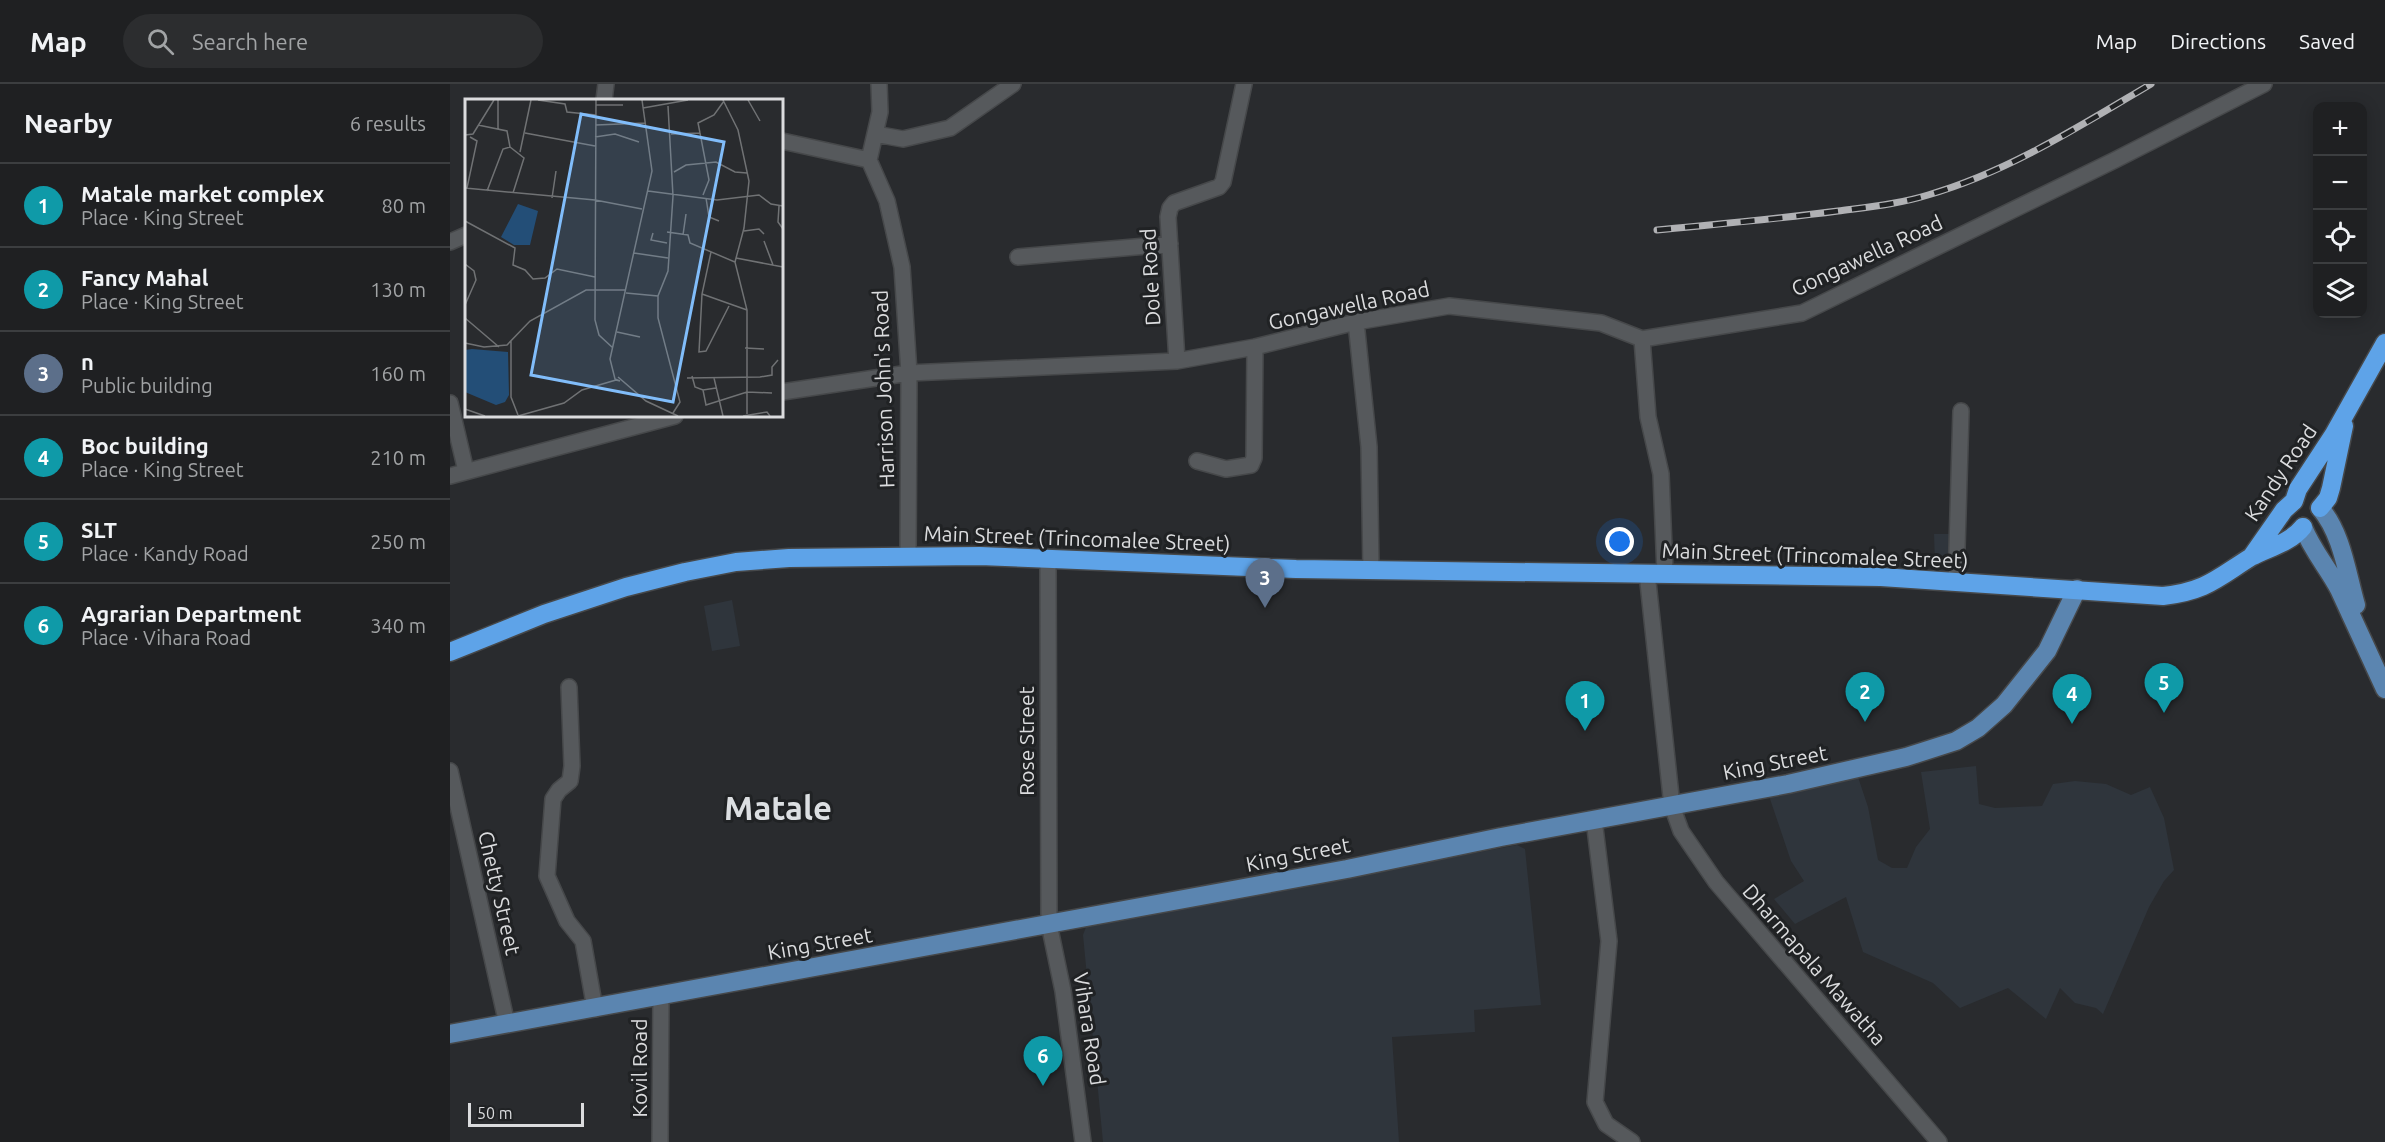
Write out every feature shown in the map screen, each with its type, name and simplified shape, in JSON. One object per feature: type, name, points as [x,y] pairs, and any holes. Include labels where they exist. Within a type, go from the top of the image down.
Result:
[{"type":"highway","name":"Kandy Road","points":[[2251,557],[2284,510],[2294,501],[2298,489],[2347,413],[2385,343]]},
{"type":"highway","name":"Kandy Road","points":[[2320,508],[2328,498],[2331,488],[2347,413]]},
{"type":"highway","points":[[2301,497],[2308,497],[2318,503],[2320,508],[2318,518],[2313,524],[2303,527],[2292,516],[2291,508],[2294,501],[2301,497]]},
{"type":"highway","name":"Kandy Road","points":[[2077,589],[2163,596],[2179,594],[2208,585],[2251,557],[2296,536],[2303,527]]},
{"type":"highway","name":"Main Street (Trincomalee Street)","points":[[450,652],[554,610],[626,587],[685,572],[761,560],[908,556],[1048,558],[1296,569],[1881,577],[2077,589]]},
{"type":"main road","points":[[2320,508],[2327,516],[2336,536],[2367,651]]},
{"type":"main road","points":[[2303,527],[2310,546],[2331,574],[2385,689]]},
{"type":"main road","name":"King Street","points":[[450,1035],[1672,806],[1844,772],[1906,757],[1956,741],[1991,717],[2016,692],[2047,651],[2077,589]]},
{"type":"street","points":[[604,99],[606,84]]},
{"type":"street","points":[[783,141],[869,160],[880,112],[879,84]]},
{"type":"street","points":[[875,134],[903,139],[950,128],[1013,84]]},
{"type":"street","name":"Dole Road","points":[[1177,361],[1168,217],[1170,208],[1173,203],[1219,187],[1223,182],[1244,84]]},
{"type":"street","name":"Gongawella Road","points":[[783,392],[909,373],[1177,361],[1255,347],[1356,322],[1449,306],[1601,322],[1642,339],[1802,313],[2115,160],[2264,84]]},
{"type":"street","name":"Harrison John's Road","points":[[869,160],[887,201],[902,267],[909,373],[908,556]]},
{"type":"street","points":[[450,242],[465,235]]},
{"type":"street","points":[[1018,257],[1170,244]]},
{"type":"street","points":[[1356,322],[1369,447],[1371,570]]},
{"type":"street","name":"Dharmapala Mawatha","points":[[1642,339],[1648,417],[1661,474],[1656,573],[1672,806],[1681,831],[1716,882],[1939,1142]]},
{"type":"street","points":[[1197,461],[1226,469],[1251,465],[1254,459],[1255,347]]},
{"type":"street","points":[[450,404],[466,471]]},
{"type":"street","points":[[1956,582],[1961,411]]},
{"type":"street","points":[[450,476],[671,417]]},
{"type":"street","name":"Rose Street","points":[[1048,558],[1049,924]]},
{"type":"street","points":[[569,687],[572,736],[570,781],[559,790],[553,799],[547,876],[567,921],[583,941],[596,1009]]},
{"type":"street","name":"Chetty Street","points":[[450,771],[507,1024]]},
{"type":"street","points":[[1594,820],[1609,941],[1595,1102],[1606,1124],[1632,1142]]},
{"type":"street","name":"Vihara Road","points":[[1049,924],[1064,1002],[1083,1142]]},
{"type":"street","name":"Kovil Road","points":[[660,1142],[661,995]]},
{"type":"shaded area","points":[[1934,534],[1952,534],[1951,564],[1935,563]]},
{"type":"shaded area","points":[[732,600],[740,646],[712,651],[704,606]]},
{"type":"shaded area","points":[[1976,766],[1979,804],[1995,808],[2042,806],[2053,784],[2075,781],[2106,784],[2131,795],[2150,787],[2164,818],[2174,870],[2164,881],[2149,907],[2103,1014],[2096,1008],[2075,1003],[2060,988],[2046,1019],[2008,988],[1960,1008],[1933,983],[1863,952],[1846,897],[1795,924],[1774,899],[1804,881],[1791,861],[1768,793],[1858,777],[1868,807],[1878,860],[1892,868],[1907,868],[1916,847],[1930,829],[1921,772]]},
{"type":"shaded area","points":[[1517,845],[1525,849],[1541,1005],[1474,1010],[1475,1032],[1392,1037],[1399,1142],[1103,1142],[1083,935],[1086,927]]},
{"type":"railway","points":[[1657,230],[1861,208],[1928,195],[1987,174],[2015,161],[2070,132],[2151,84]]},
{"type":"place","name":"n","points":[[1265,608]]},
{"type":"place","name":"SLT","points":[[2164,713]]},
{"type":"place","name":"Fancy Mahal","points":[[1865,722]]},
{"type":"place","name":"Boc building","points":[[2072,724]]},
{"type":"place","name":"Matale market complex","points":[[1585,731]]},
{"type":"place","name":"Agrarian Department","points":[[1043,1086]]},
{"type":"district","name":"Matale","points":[[778,808]]}]
